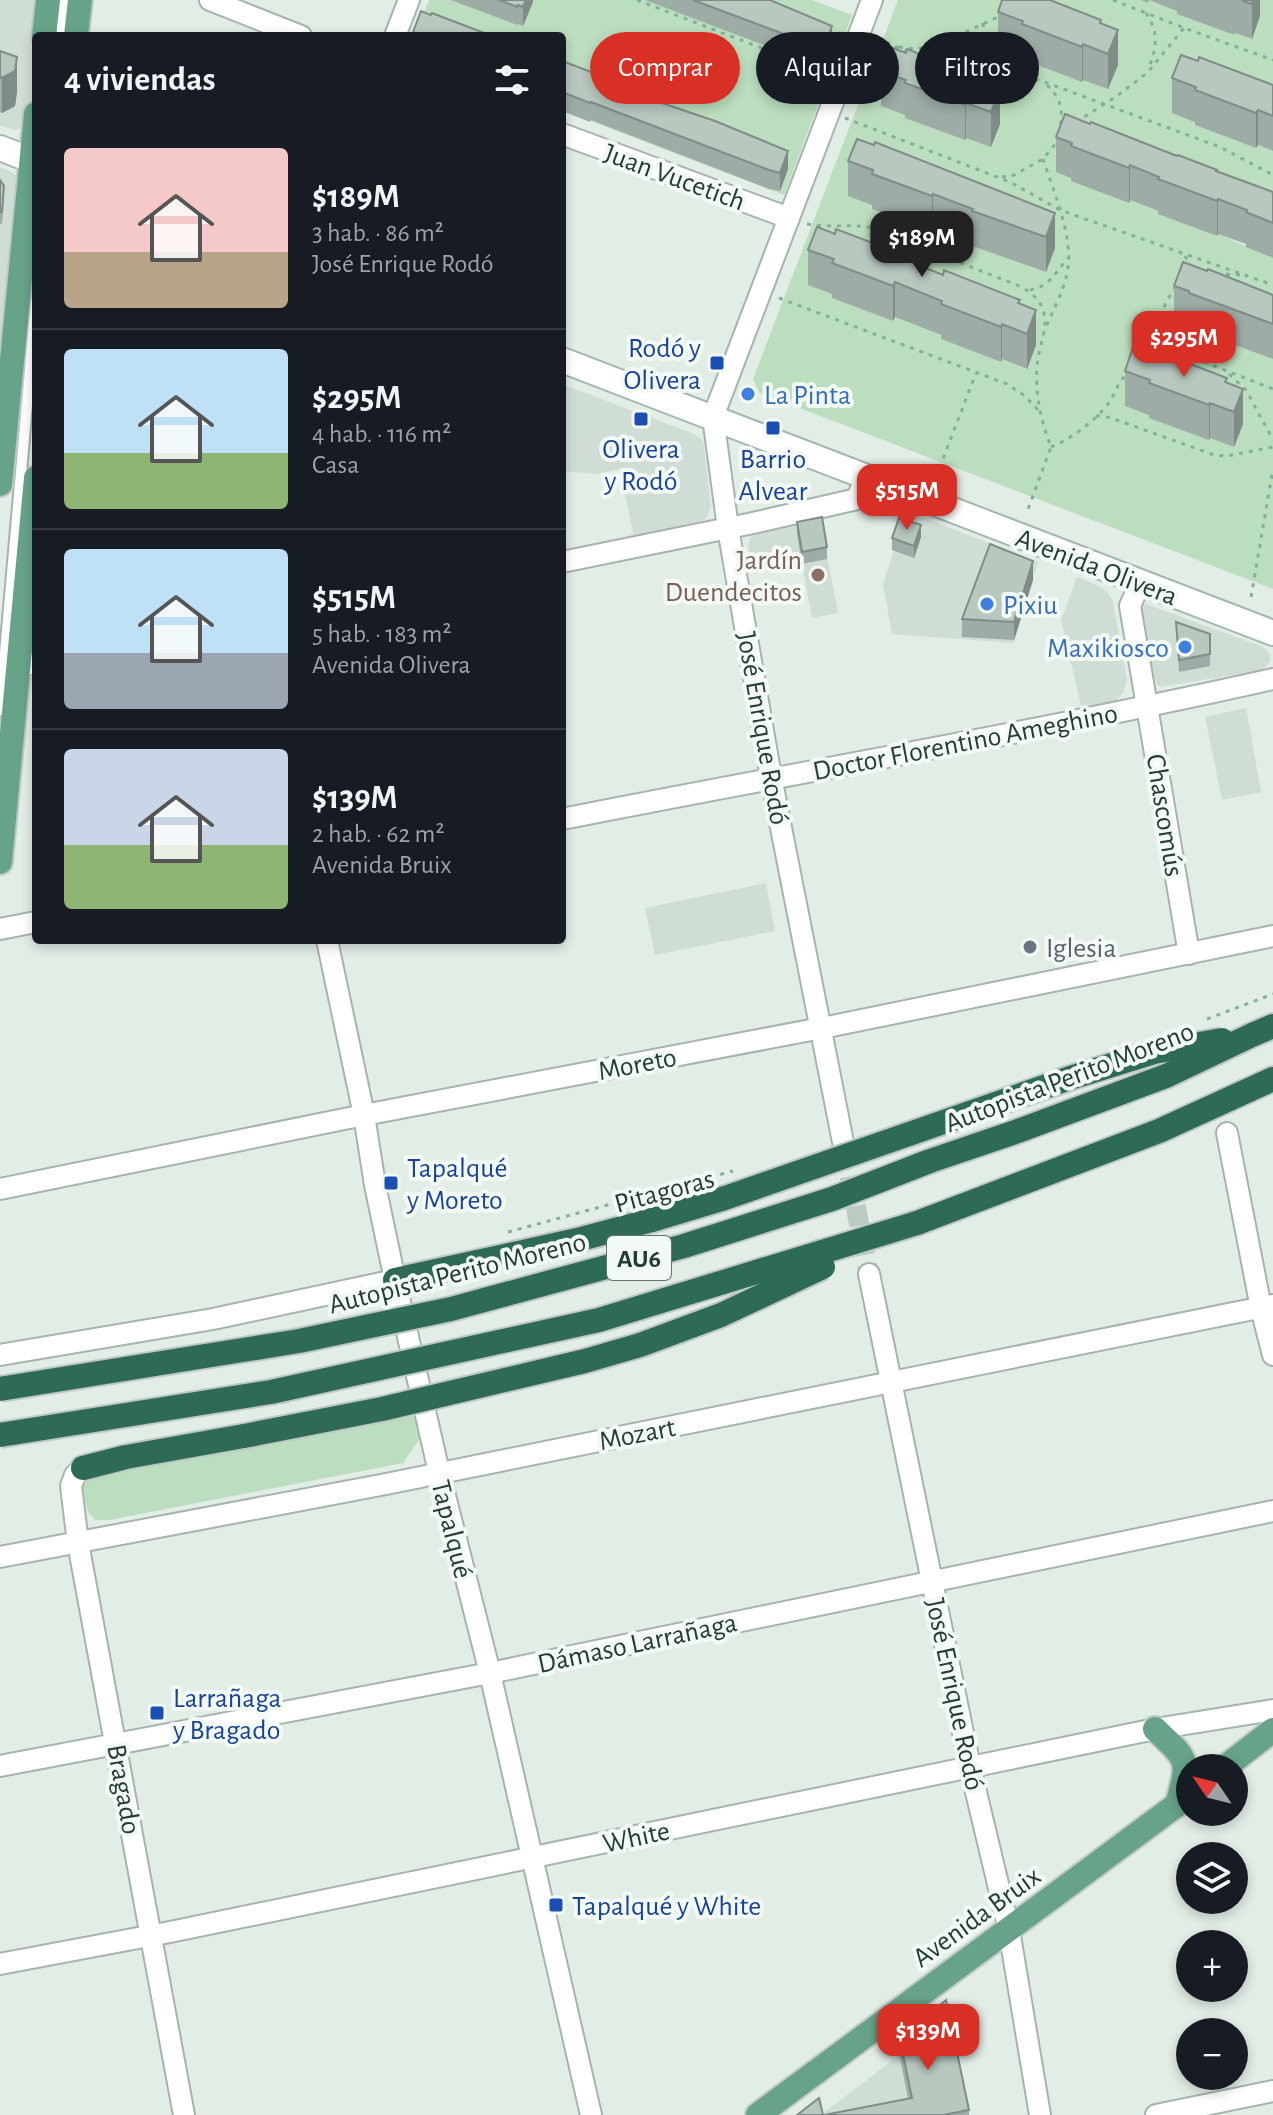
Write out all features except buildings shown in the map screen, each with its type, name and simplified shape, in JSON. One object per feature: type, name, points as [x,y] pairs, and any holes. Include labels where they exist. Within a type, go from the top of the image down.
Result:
[{"type":"highway","points":[[395,1280],[577,1240],[652,1220],[725,1198],[1070,1078],[1154,1052],[1262,1030]]},
{"type":"highway","name":"Autopista Perito Moreno","points":[[0,1389],[299,1341],[451,1309],[684,1246],[832,1199],[1166,1076],[1262,1030]]},
{"type":"highway","name":"AU6","points":[[0,1435],[271,1392],[599,1320],[917,1223],[1159,1131],[1273,1079]]},
{"type":"highway","points":[[83,1468],[409,1402],[640,1345],[721,1315],[917,1223]]},
{"type":"main road","points":[[44,32],[48,0]]},
{"type":"main road","points":[[76,32],[80,0]]},
{"type":"main road","points":[[0,148],[32,160]]},
{"type":"main road","points":[[0,484],[3,424],[32,178]]},
{"type":"main road","name":"Avenida Olivera","points":[[566,362],[1273,633]]},
{"type":"main road","points":[[0,862],[15,667],[32,514]]},
{"type":"main road","points":[[1155,1729],[1180,1754]]},
{"type":"main road","points":[[1242,1754],[1273,1730]]},
{"type":"main road","name":"Avenida Bruix","points":[[758,2115],[1176,1805]]},
{"type":"street","points":[[210,0],[291,32]]},
{"type":"street","points":[[397,32],[409,0]]},
{"type":"street","name":"José Enrique Rodó","points":[[844,1147],[771,777],[728,528],[713,417],[798,221],[872,0]]},
{"type":"street","name":"Juan Vucetich","points":[[566,135],[798,221]]},
{"type":"street","points":[[566,561],[857,499],[865,478]]},
{"type":"street","name":"Chascomús","points":[[1140,583],[1130,606],[1189,954]]},
{"type":"street","name":"Doctor Florentino Ameghino","points":[[566,818],[1148,707],[1273,679]]},
{"type":"street","points":[[0,929],[32,923]]},
{"type":"street","name":"Moreto","points":[[0,1189],[1273,936]]},
{"type":"street","name":"Tapalqué","points":[[328,944],[395,1280],[490,1673],[591,2115]]},
{"type":"street","points":[[1227,1133],[1267,1306],[1273,1355]]},
{"type":"street","name":"José Enrique Rodó","points":[[869,1274],[970,1767],[1009,1930],[1040,2115]]},
{"type":"street","points":[[0,1355],[213,1319],[395,1280]]},
{"type":"street","name":"Mozart","points":[[0,1557],[1267,1306]]},
{"type":"street","name":"Bragado","points":[[83,1468],[75,1475],[71,1486],[78,1543],[184,2115]]},
{"type":"street","name":"Dámaso Larrañaga","points":[[0,1766],[490,1673],[1273,1511]]},
{"type":"street","name":"White","points":[[0,1964],[150,1936],[1155,1729],[1273,1710]]},
{"type":"street","points":[[1156,2115],[1273,2091]]},
{"type":"lane","points":[[61,32],[64,0]]},
{"type":"lane","points":[[0,710],[15,667],[32,372]]},
{"type":"path","points":[[637,0],[756,46]]},
{"type":"path","points":[[1113,0],[1273,60]]},
{"type":"path","points":[[899,47],[936,46],[1009,12]]},
{"type":"path","points":[[1146,13],[1153,24],[1156,39],[1147,73]]},
{"type":"path","points":[[983,23],[983,32]]},
{"type":"path","points":[[1068,128],[1147,73],[1184,28]]},
{"type":"path","points":[[899,49],[914,56]]},
{"type":"path","points":[[1039,81],[1220,147],[1273,175]]},
{"type":"path","points":[[1043,81],[1057,94],[1061,104],[1062,117],[1053,146]]},
{"type":"path","points":[[835,114],[1010,182],[1060,210],[1273,285]]},
{"type":"path","points":[[998,177],[1012,176],[1043,159],[1060,137]]},
{"type":"path","points":[[1043,159],[1060,210],[1069,257],[1067,277],[1046,327],[1037,365],[1042,425],[1051,447]]},
{"type":"path","points":[[798,221],[832,227],[869,227],[1031,291],[1043,287],[1052,279],[1069,257]]},
{"type":"path","points":[[1183,253],[1193,267],[1193,273]]},
{"type":"path","points":[[1206,275],[1248,276]]},
{"type":"path","points":[[1137,360],[1166,301],[1177,286]]},
{"type":"path","points":[[1022,287],[1042,308],[1046,327]]},
{"type":"path","points":[[768,294],[1007,384],[1025,396],[1040,413]]},
{"type":"path","points":[[1160,315],[1165,332],[1176,347],[1189,356]]},
{"type":"path","points":[[1149,356],[1169,350],[1273,389]]},
{"type":"path","points":[[1225,370],[1246,390],[1273,440]]},
{"type":"path","points":[[936,477],[976,373]]},
{"type":"path","points":[[1027,512],[1051,447],[1096,416],[1129,373]]},
{"type":"path","points":[[1096,416],[1120,421],[1214,455],[1227,456],[1273,447]]},
{"type":"path","points":[[1251,597],[1273,469]]},
{"type":"path","points":[[1201,1022],[1273,994]]},
{"type":"path","name":"Pitagoras","points":[[498,1234],[738,1170]]},
{"type":"shaded area","points":[[0,0],[43,0],[37,32],[32,32],[32,111],[26,126],[16,130],[0,126]]},
{"type":"shaded area","points":[[0,167],[15,174],[22,182],[0,410]]},
{"type":"shaded area","points":[[566,386],[692,433],[703,440],[711,506],[707,517],[697,525],[634,538],[620,469],[597,474],[566,471]]},
{"type":"shaded area","points":[[906,511],[1038,562],[1014,643],[892,634],[883,584]]},
{"type":"shaded area","points":[[820,519],[838,613],[812,618],[802,564],[753,574],[748,546],[750,538],[760,531]]},
{"type":"shaded area","points":[[1077,577],[1097,585],[1113,601],[1127,679],[1124,692],[1114,703],[1082,709],[1061,621]]},
{"type":"shaded area","points":[[1146,604],[1261,646],[1270,655],[1270,661],[1263,670],[1161,687],[1153,675],[1142,610]]},
{"type":"shaded area","points":[[1246,708],[1261,792],[1222,800],[1205,717]]},
{"type":"shaded area","points":[[766,883],[775,931],[655,955],[645,908]]},
{"type":"shaded area","points":[[902,2053],[967,2115],[821,2115]]},
{"type":"green space","points":[[429,0],[812,0],[852,15],[846,32],[756,32],[756,104],[818,104],[784,195],[566,112],[566,32],[417,32]]},
{"type":"green space","points":[[898,0],[1149,0],[1178,11],[1178,14],[1251,39],[1224,0],[1273,0],[1273,120],[1196,122],[1196,125],[1256,148],[1258,145],[1273,151],[1273,227],[1072,178],[1273,258],[1273,331],[1189,328],[1273,359],[1273,589],[760,393],[753,379],[858,104],[899,104],[899,32],[886,32]],"holes":[[[873,205],[1055,248],[1046,272],[872,209]],[[834,294],[1036,344],[1026,369],[942,339],[942,336],[895,317],[893,321],[833,298]]]},
{"type":"green space","points":[[414,1414],[420,1438],[403,1463],[109,1520],[95,1520],[88,1512],[82,1487],[98,1474]]},
{"type":"tunnel","points":[[844,1147],[869,1274]]},
{"type":"place","name":"Rodó y Olivera","points":[[717,363]]},
{"type":"place","name":"La Pinta","points":[[748,394]]},
{"type":"place","name":"Olivera y Rodó","points":[[641,419]]},
{"type":"place","name":"Barrio Alvear","points":[[773,428]]},
{"type":"place","name":"Jardín Duendecitos","points":[[818,575]]},
{"type":"place","name":"Pixiu","points":[[987,604]]},
{"type":"place","name":"Maxikiosco","points":[[1185,647]]},
{"type":"place","name":"Iglesia","points":[[1030,947]]},
{"type":"place","name":"Tapalqué y Moreto","points":[[391,1183]]},
{"type":"place","name":"Larrañaga y Bragado","points":[[157,1713]]},
{"type":"place","name":"Tapalqué y White","points":[[556,1905]]}]
